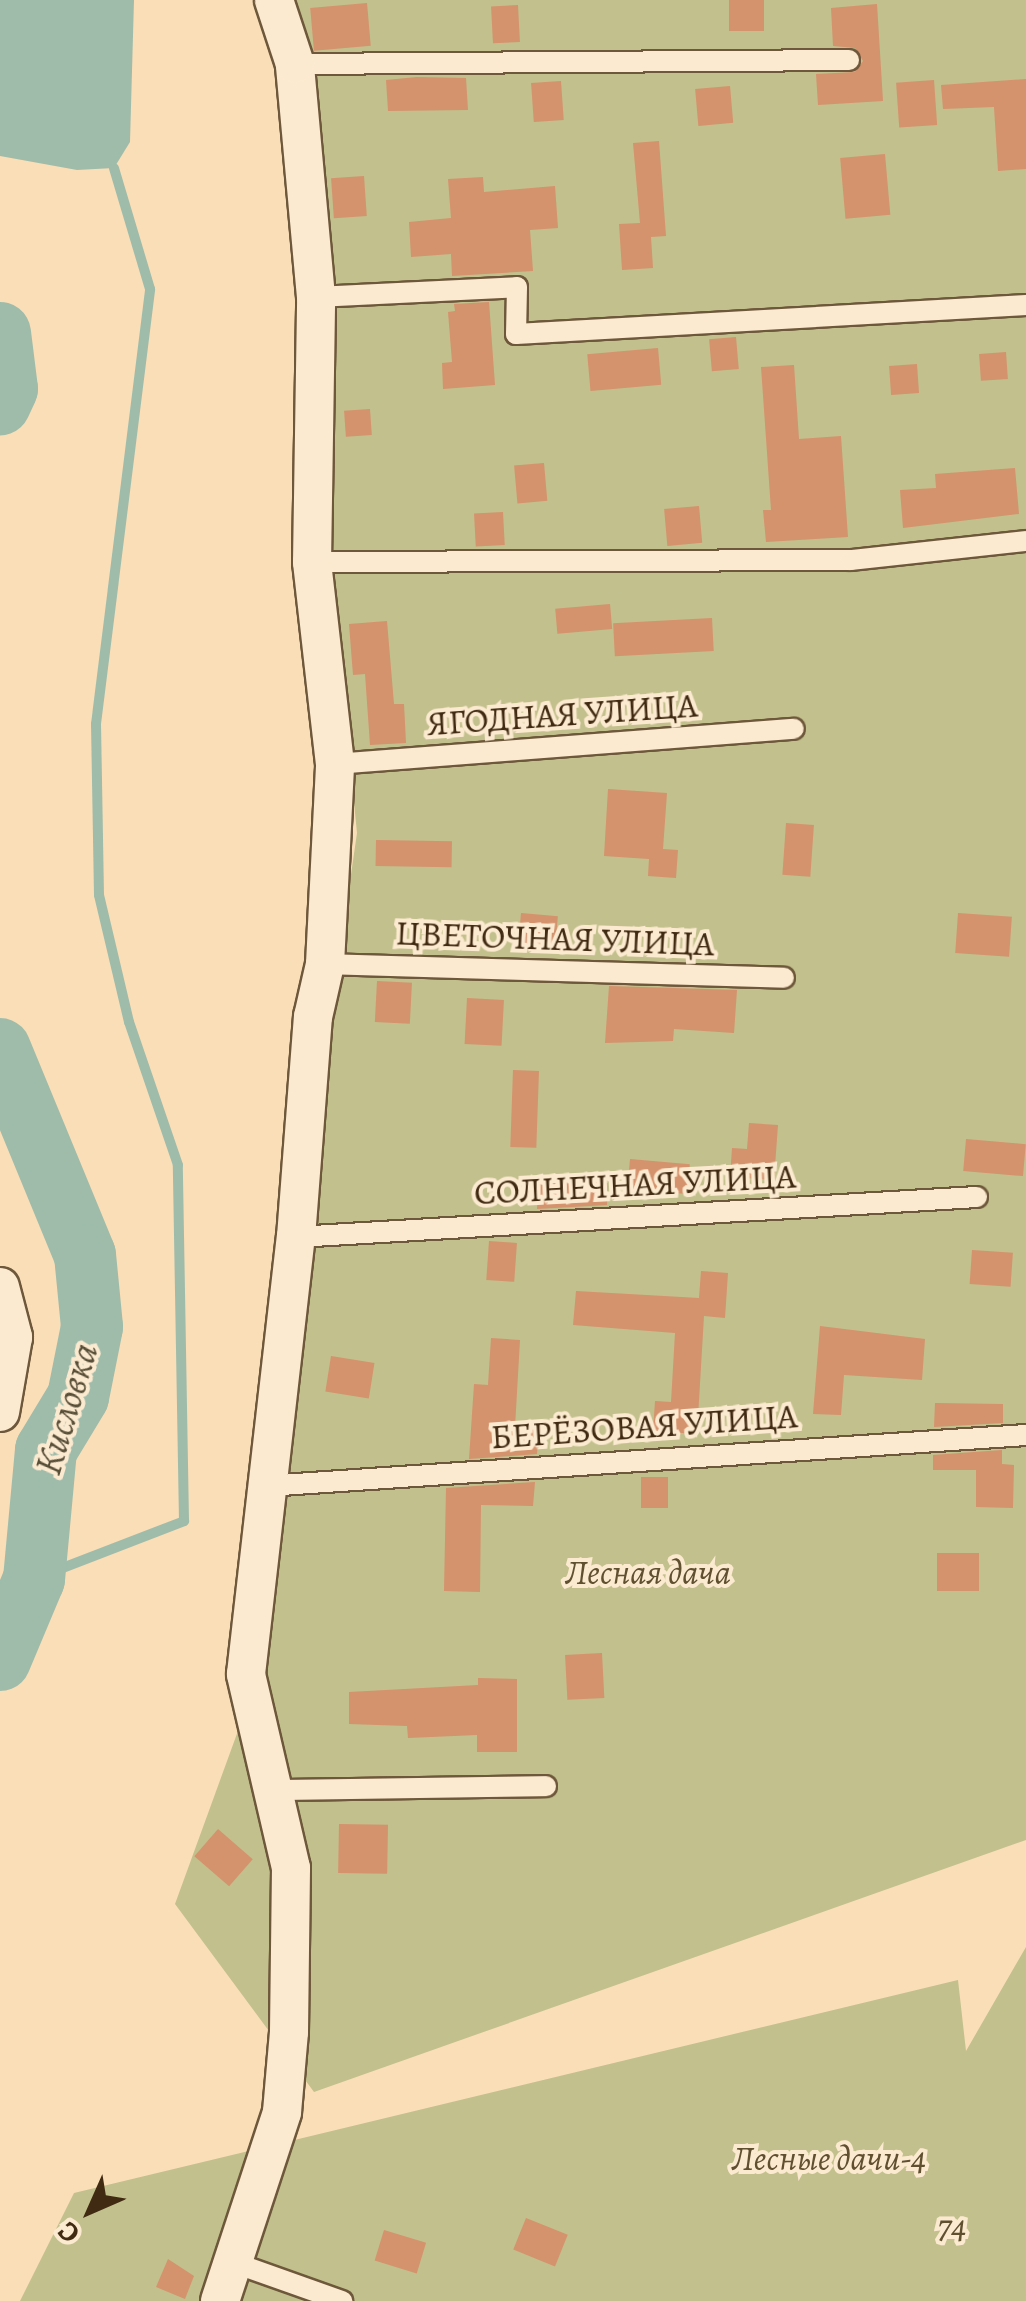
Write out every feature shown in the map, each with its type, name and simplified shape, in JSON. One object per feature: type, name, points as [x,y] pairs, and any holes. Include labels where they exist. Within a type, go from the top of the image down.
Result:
[{"type":"street","points":[[220,2301],[282,2112],[294,1950],[291,1868],[246,1674],[296,1237],[312,1017],[325,964],[335,764],[312,562],[316,298],[295,64],[274,0]]},
{"type":"street","points":[[0,1286],[12,1336],[0,1412]]},
{"type":"lane","points":[[295,64],[849,60]]},
{"type":"lane","points":[[316,298],[516,286],[516,334],[1026,305]]},
{"type":"lane","points":[[312,562],[851,560],[1026,540]]},
{"type":"lane","name":"ЯГОДНАЯ УЛИЦА","points":[[335,764],[794,729]]},
{"type":"lane","name":"ЦВЕТОЧНАЯ УЛИЦА","points":[[325,964],[784,978]]},
{"type":"lane","name":"СОЛНЕЧНАЯ УЛИЦА","points":[[296,1237],[977,1197]]},
{"type":"lane","name":"БЕРЁЗОВАЯ УЛИЦА","points":[[266,1486],[1026,1435]]},
{"type":"lane","points":[[274,1790],[546,1786]]},
{"type":"lane","points":[[232,2262],[342,2301]]},
{"type":"green space","name":"Лесная дача","points":[[275,0],[1026,0],[1026,1840],[314,2092],[175,1904],[258,1676],[320,1089],[357,833]]},
{"type":"green space","name":"Лесные дачи-4","points":[[1026,1947],[1026,2301],[20,2301],[74,2193],[958,1980],[966,2051]]},
{"type":"shaded area","points":[[0,0],[134,0],[130,142],[114,168],[77,170],[0,156]]},
{"type":"building","points":[[729,0],[764,0],[764,31],[729,31]]},
{"type":"building","points":[[367,3],[371,46],[314,51],[310,8]]},
{"type":"building","points":[[877,4],[883,101],[818,105],[816,74],[855,72],[863,61],[855,48],[833,46],[831,8]]},
{"type":"building","points":[[518,5],[520,42],[493,43],[491,6]]},
{"type":"building","points":[[466,78],[468,110],[388,111],[386,80]]},
{"type":"building","points":[[1026,79],[1026,169],[998,171],[994,107],[943,109],[941,85]]},
{"type":"building","points":[[934,80],[937,125],[899,128],[896,83]]},
{"type":"building","points":[[561,81],[564,120],[534,122],[531,83]]},
{"type":"building","points":[[730,86],[733,123],[698,126],[695,89]]},
{"type":"building","points":[[659,141],[666,236],[651,237],[653,268],[622,270],[619,224],[640,223],[633,143]]},
{"type":"building","points":[[885,154],[890,215],[845,219],[840,158]]},
{"type":"building","points":[[364,176],[367,216],[334,218],[331,178]]},
{"type":"building","points":[[483,177],[484,192],[555,186],[558,228],[530,230],[533,271],[452,276],[451,254],[411,257],[409,222],[451,218],[448,179]]},
{"type":"building","points":[[489,302],[495,385],[443,389],[442,363],[452,362],[448,312],[455,311],[454,304]]},
{"type":"building","points":[[736,337],[739,369],[712,371],[709,339]]},
{"type":"building","points":[[658,348],[661,385],[590,391],[587,354]]},
{"type":"building","points":[[1006,352],[1008,379],[981,381],[979,354]]},
{"type":"building","points":[[917,364],[919,393],[891,395],[889,366]]},
{"type":"building","points":[[794,365],[799,439],[841,436],[848,537],[766,542],[763,510],[771,510],[761,367]]},
{"type":"building","points":[[370,409],[372,435],[346,437],[344,411]]},
{"type":"building","points":[[544,463],[547,501],[517,503],[514,466]]},
{"type":"building","points":[[1015,468],[1019,514],[903,528],[900,490],[936,488],[935,474]]},
{"type":"building","points":[[699,506],[702,543],[667,546],[664,509]]},
{"type":"building","points":[[503,512],[505,545],[476,546],[474,514]]},
{"type":"building","points":[[610,604],[612,629],[557,634],[555,609]]},
{"type":"building","points":[[712,618],[714,651],[615,656],[613,623]]},
{"type":"building","points":[[387,621],[394,704],[404,704],[406,743],[370,745],[365,674],[353,675],[349,624]]},
{"type":"building","points":[[608,789],[667,793],[663,849],[678,850],[676,878],[648,876],[649,859],[604,856]]},
{"type":"building","points":[[786,823],[814,825],[810,877],[782,875]]},
{"type":"building","points":[[376,840],[452,841],[452,867],[376,866]]},
{"type":"building","points":[[521,913],[558,916],[555,946],[518,943]]},
{"type":"building","points":[[958,913],[1012,917],[1009,957],[955,953]]},
{"type":"building","points":[[377,981],[412,983],[410,1024],[375,1022]]},
{"type":"building","points":[[609,986],[737,990],[734,1033],[674,1029],[673,1041],[605,1043]]},
{"type":"building","points":[[467,998],[504,1000],[502,1046],[465,1044]]},
{"type":"building","points":[[513,1070],[539,1071],[536,1148],[510,1147]]},
{"type":"building","points":[[749,1123],[778,1125],[774,1180],[730,1177],[732,1148],[747,1149]]},
{"type":"building","points":[[966,1139],[1026,1144],[1023,1176],[963,1171]]},
{"type":"building","points":[[630,1159],[690,1164],[687,1194],[627,1189]]},
{"type":"building","points":[[539,1178],[608,1183],[607,1205],[537,1209]]},
{"type":"building","points":[[489,1241],[517,1243],[514,1282],[486,1280]]},
{"type":"building","points":[[972,1250],[1013,1253],[1011,1287],[970,1284]]},
{"type":"building","points":[[701,1271],[728,1273],[725,1318],[704,1316],[697,1434],[653,1431],[655,1401],[671,1402],[675,1333],[573,1325],[576,1291],[699,1298]]},
{"type":"building","points":[[820,1326],[925,1339],[922,1380],[844,1375],[841,1415],[813,1414]]},
{"type":"building","points":[[491,1338],[520,1340],[515,1427],[539,1429],[537,1454],[469,1459],[474,1384],[488,1385]]},
{"type":"building","points":[[331,1356],[374,1363],[369,1398],[325,1392]]},
{"type":"building","points":[[935,1403],[1003,1404],[1003,1423],[934,1427]]},
{"type":"building","points":[[1002,1450],[1002,1464],[1014,1465],[1013,1508],[976,1507],[976,1470],[933,1470],[933,1455]]},
{"type":"building","points":[[641,1477],[668,1477],[668,1508],[641,1508]]},
{"type":"building","points":[[535,1482],[533,1506],[481,1505],[480,1592],[444,1591],[446,1488]]},
{"type":"building","points":[[937,1553],[979,1553],[979,1591],[937,1591]]},
{"type":"building","points":[[602,1653],[604,1698],[567,1700],[565,1655]]},
{"type":"building","points":[[478,1678],[517,1679],[517,1752],[477,1752],[477,1735],[408,1738],[407,1726],[349,1724],[349,1692],[478,1685]]},
{"type":"building","points":[[339,1824],[388,1825],[387,1874],[338,1873]]},
{"type":"building","points":[[218,1829],[253,1859],[229,1886],[194,1856]]},
{"type":"building","points":[[526,2218],[568,2235],[555,2266],[513,2250]]},
{"type":"building","points":[[384,2230],[426,2243],[417,2273],[375,2261]]},
{"type":"building","points":[[168,2259],[194,2276],[185,2299],[156,2287]]},
{"type":"waterway","points":[[34,1579],[184,1521],[178,1165],[129,1022],[99,895],[96,724],[150,289],[114,168]]},
{"type":"waterway","name":"Кисловка","points":[[0,333],[7,389],[0,404]]},
{"type":"waterway","name":"Кисловка","points":[[0,1049],[85,1255],[92,1327],[78,1397],[46,1450],[34,1579],[0,1660]]},
{"type":"park label","name":"74","points":[[952,2226]]}]
